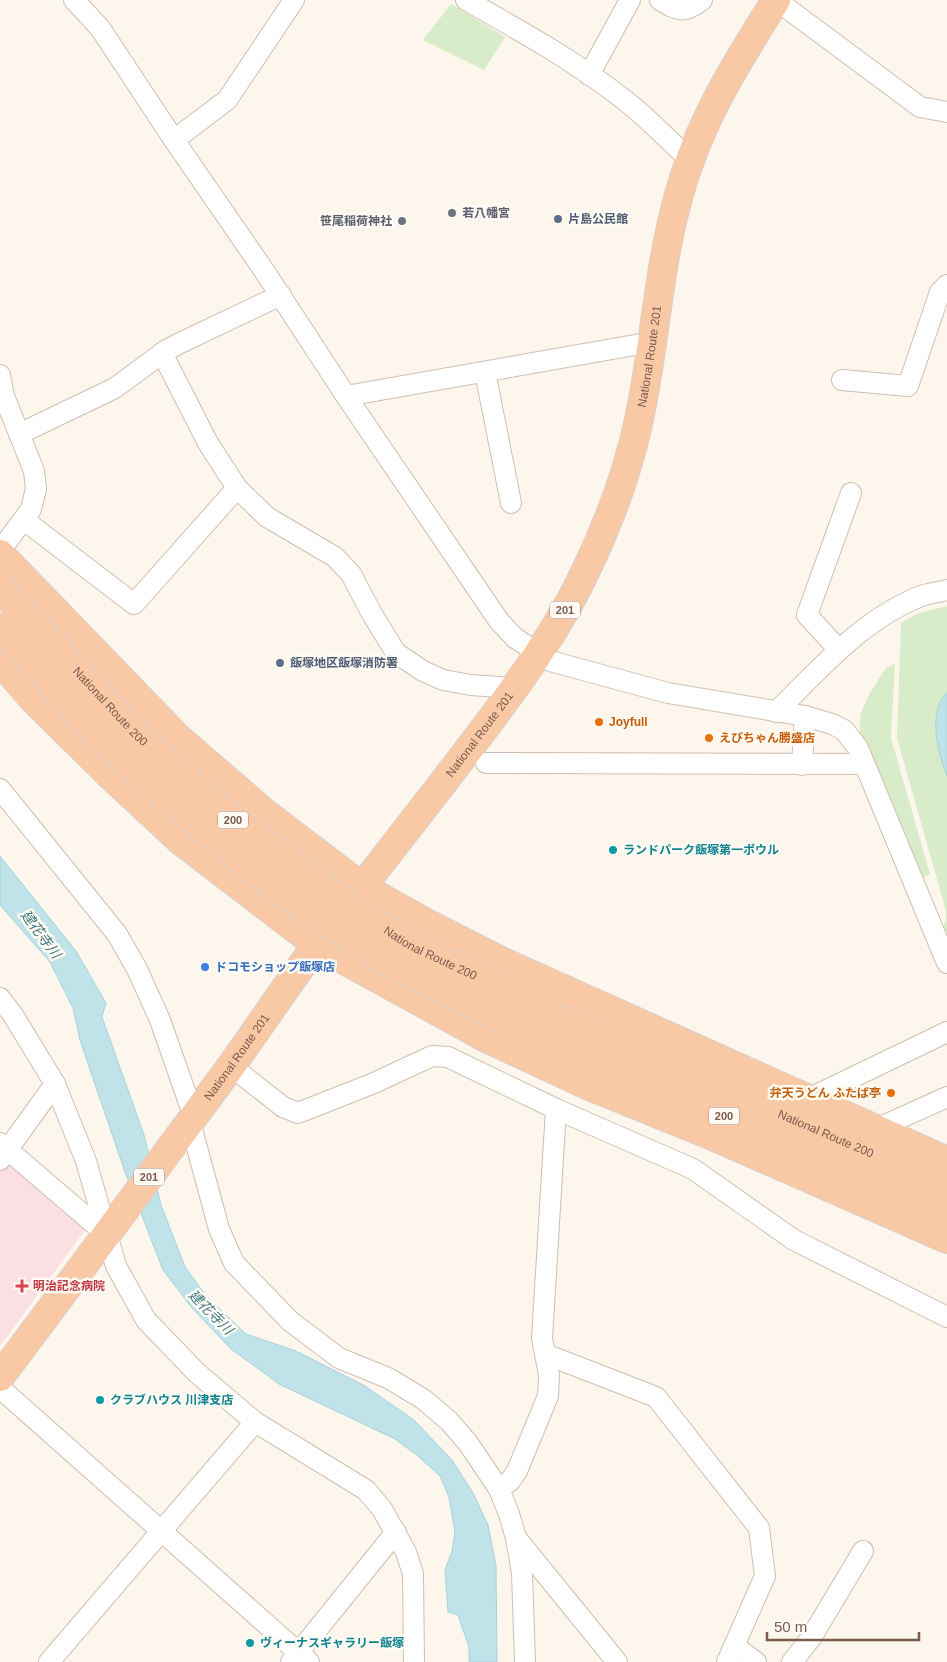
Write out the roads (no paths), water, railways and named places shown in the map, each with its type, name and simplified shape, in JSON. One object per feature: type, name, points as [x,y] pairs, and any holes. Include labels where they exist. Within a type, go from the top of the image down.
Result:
[{"type":"highway","name":"National Route 201","points":[[0,1377],[188,1125],[317,945],[432,799],[515,688],[561,616],[586,571],[619,492],[639,421],[664,261],[675,207],[690,160],[709,114],[727,78],[776,0]]},
{"type":"highway","points":[[0,552],[176,737],[265,812],[362,887],[430,925],[503,962],[947,1161]]},
{"type":"highway","name":"National Route 200","points":[[0,588],[137,736],[235,822],[325,890],[506,1005],[947,1215]]},
{"type":"highway","name":"National Route 200","points":[[0,626],[103,741],[174,805],[244,862],[317,916],[392,965],[506,1005],[556,1018],[947,1186]]},
{"type":"highway","points":[[0,661],[35,701],[181,842],[317,945],[497,1043],[587,1085],[708,1134],[947,1239]]},
{"type":"street","points":[[74,0],[100,28],[499,621],[515,638],[550,661],[668,693],[805,716],[832,724],[844,730],[858,748],[947,963]]},
{"type":"street","points":[[174,140],[227,100],[294,0]]},
{"type":"street","points":[[466,0],[516,28],[622,98],[690,160]]},
{"type":"street","points":[[589,75],[630,0]]},
{"type":"street","points":[[660,0],[675,9],[687,10],[702,0]]},
{"type":"street","points":[[776,0],[920,107],[947,112]]},
{"type":"street","points":[[842,380],[908,386],[940,292],[947,285]]},
{"type":"street","points":[[19,434],[115,388],[162,353],[281,296]]},
{"type":"street","points":[[346,396],[652,342]]},
{"type":"street","points":[[162,353],[208,443],[237,488],[267,517],[335,558],[351,574],[372,614],[396,653],[423,671],[443,680],[471,685],[515,688]]},
{"type":"street","points":[[485,372],[511,503]]},
{"type":"street","points":[[0,375],[4,396],[34,471],[36,489],[31,509],[0,552]]},
{"type":"street","points":[[24,520],[134,604],[237,488]]},
{"type":"street","points":[[839,650],[808,615],[851,493]]},
{"type":"street","points":[[776,712],[839,650],[887,613],[925,595],[947,590]]},
{"type":"street","points":[[802,764],[805,716]]},
{"type":"street","points":[[486,763],[864,764]]},
{"type":"street","points":[[0,789],[117,934],[137,969],[160,1020],[188,1125],[219,1229],[234,1263],[290,1322],[339,1358],[388,1378],[423,1399],[449,1421],[468,1443],[499,1489],[516,1538],[522,1572],[525,1662]]},
{"type":"street","points":[[0,998],[13,1015],[55,1084],[113,1226],[116,1266],[146,1320],[197,1373],[255,1422],[366,1490],[382,1509],[406,1552],[413,1574],[414,1662]]},
{"type":"street","points":[[808,1099],[947,1032]]},
{"type":"street","points":[[231,1066],[284,1107],[298,1113],[374,1083],[432,1056],[448,1056],[556,1109],[693,1169],[794,1240],[947,1317]]},
{"type":"street","points":[[55,1084],[3,1151],[113,1226]]},
{"type":"street","points":[[876,1129],[947,1097]]},
{"type":"street","points":[[499,1489],[510,1481],[517,1471],[548,1396],[549,1375],[542,1338],[556,1109]]},
{"type":"street","points":[[545,1354],[656,1397],[760,1528],[765,1576],[730,1654],[756,1662]]},
{"type":"street","points":[[0,1388],[161,1531],[300,1659],[396,1532]]},
{"type":"street","points":[[49,1662],[255,1422]]},
{"type":"street","points":[[516,1538],[617,1662]]},
{"type":"street","points":[[792,1662],[811,1638],[863,1551]]},
{"type":"water","points":[[947,692],[947,776],[940,756],[936,722],[937,711]]},
{"type":"water","name":"建花寺川","points":[[0,856],[76,951],[106,1003],[102,1017],[144,1135],[161,1205],[185,1267],[207,1297],[246,1334],[296,1351],[365,1386],[414,1420],[452,1460],[473,1493],[488,1525],[496,1566],[497,1662],[469,1662],[469,1647],[458,1615],[448,1612],[445,1570],[452,1551],[455,1532],[449,1497],[440,1476],[395,1439],[279,1384],[231,1349],[192,1308],[163,1270],[125,1172],[80,1040],[73,1008],[50,962],[0,905]]},
{"type":"place","name":"若八幡宮","points":[[452,213]]},
{"type":"place","name":"片島公民館","points":[[558,219]]},
{"type":"place","name":"笹尾稲荷神社","points":[[402,221]]},
{"type":"place","name":"飯塚地区飯塚消防署","points":[[280,663]]},
{"type":"place","name":"Joyfull","points":[[599,722]]},
{"type":"place","name":"えびちゃん勝盛店","points":[[709,738]]},
{"type":"place","name":"ランドパーク飯塚第一ボウル","points":[[613,850]]},
{"type":"place","name":"ドコモショップ飯塚店","points":[[205,967]]},
{"type":"place","name":"弁天うどん ふたば亭","points":[[891,1093]]},
{"type":"place","name":"明治記念病院","points":[[22,1286]]},
{"type":"place","name":"クラブハウス 川津支店","points":[[100,1400]]},
{"type":"place","name":"ヴィーナスギャラリー飯塚","points":[[250,1643]]}]
